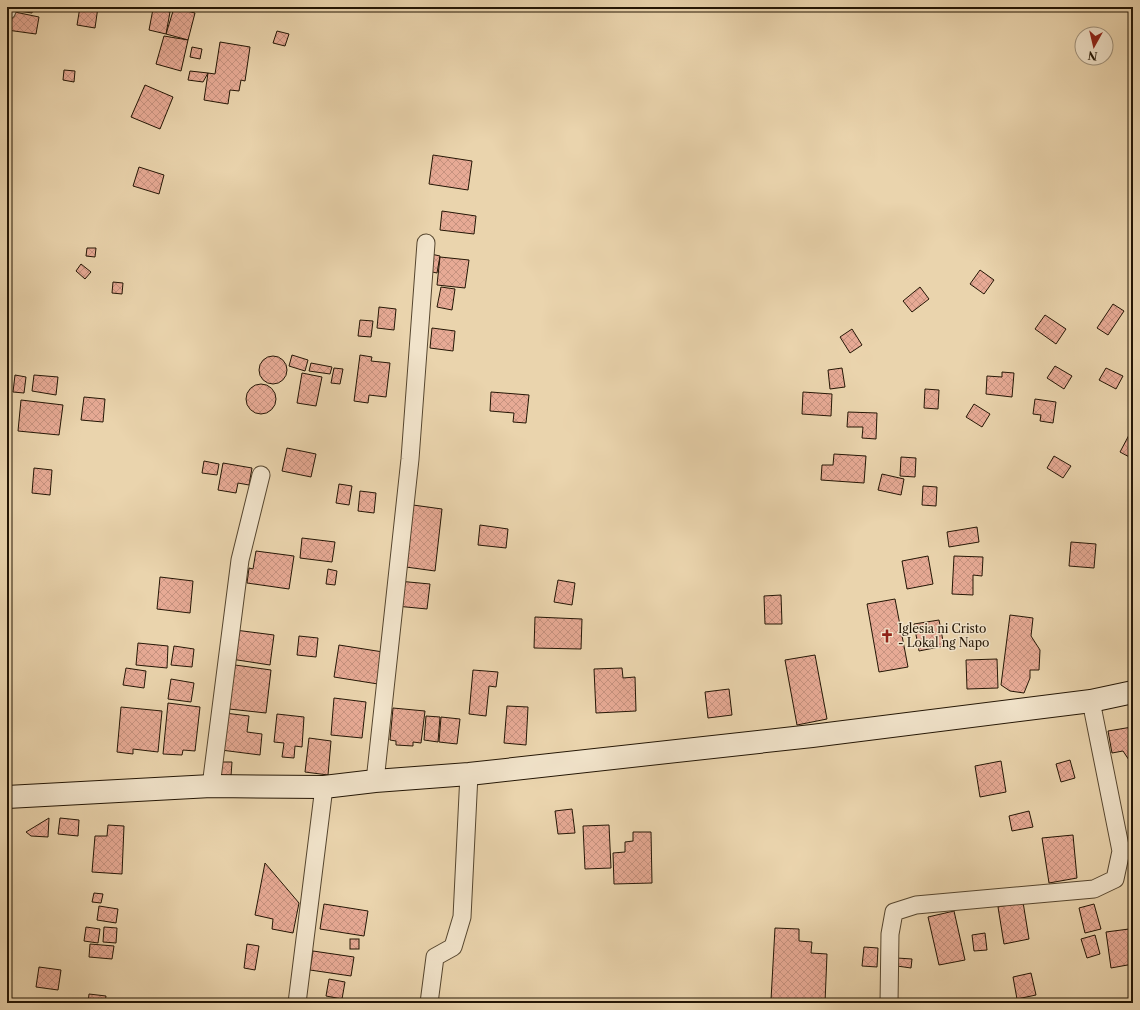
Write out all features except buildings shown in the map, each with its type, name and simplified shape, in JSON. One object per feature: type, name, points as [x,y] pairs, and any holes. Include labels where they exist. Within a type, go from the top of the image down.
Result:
[{"type":"main road","points":[[7,797],[211,786],[324,788],[469,774],[812,736],[1091,701],[1133,692]]},
{"type":"street","points":[[7,11],[8,7]]},
{"type":"street","points":[[375,782],[410,459],[426,243]]},
{"type":"street","points":[[211,786],[240,560],[261,475]]},
{"type":"street","points":[[889,1003],[890,934],[894,912],[916,905],[1094,889],[1116,878],[1121,851],[1091,701]]},
{"type":"street","points":[[429,1003],[435,957],[453,947],[462,916],[469,774]]},
{"type":"street","points":[[297,1003],[324,788]]},
{"type":"place","name":"Iglesia ni Cristo - Lokal ng Napo","points":[[887,636]]}]
